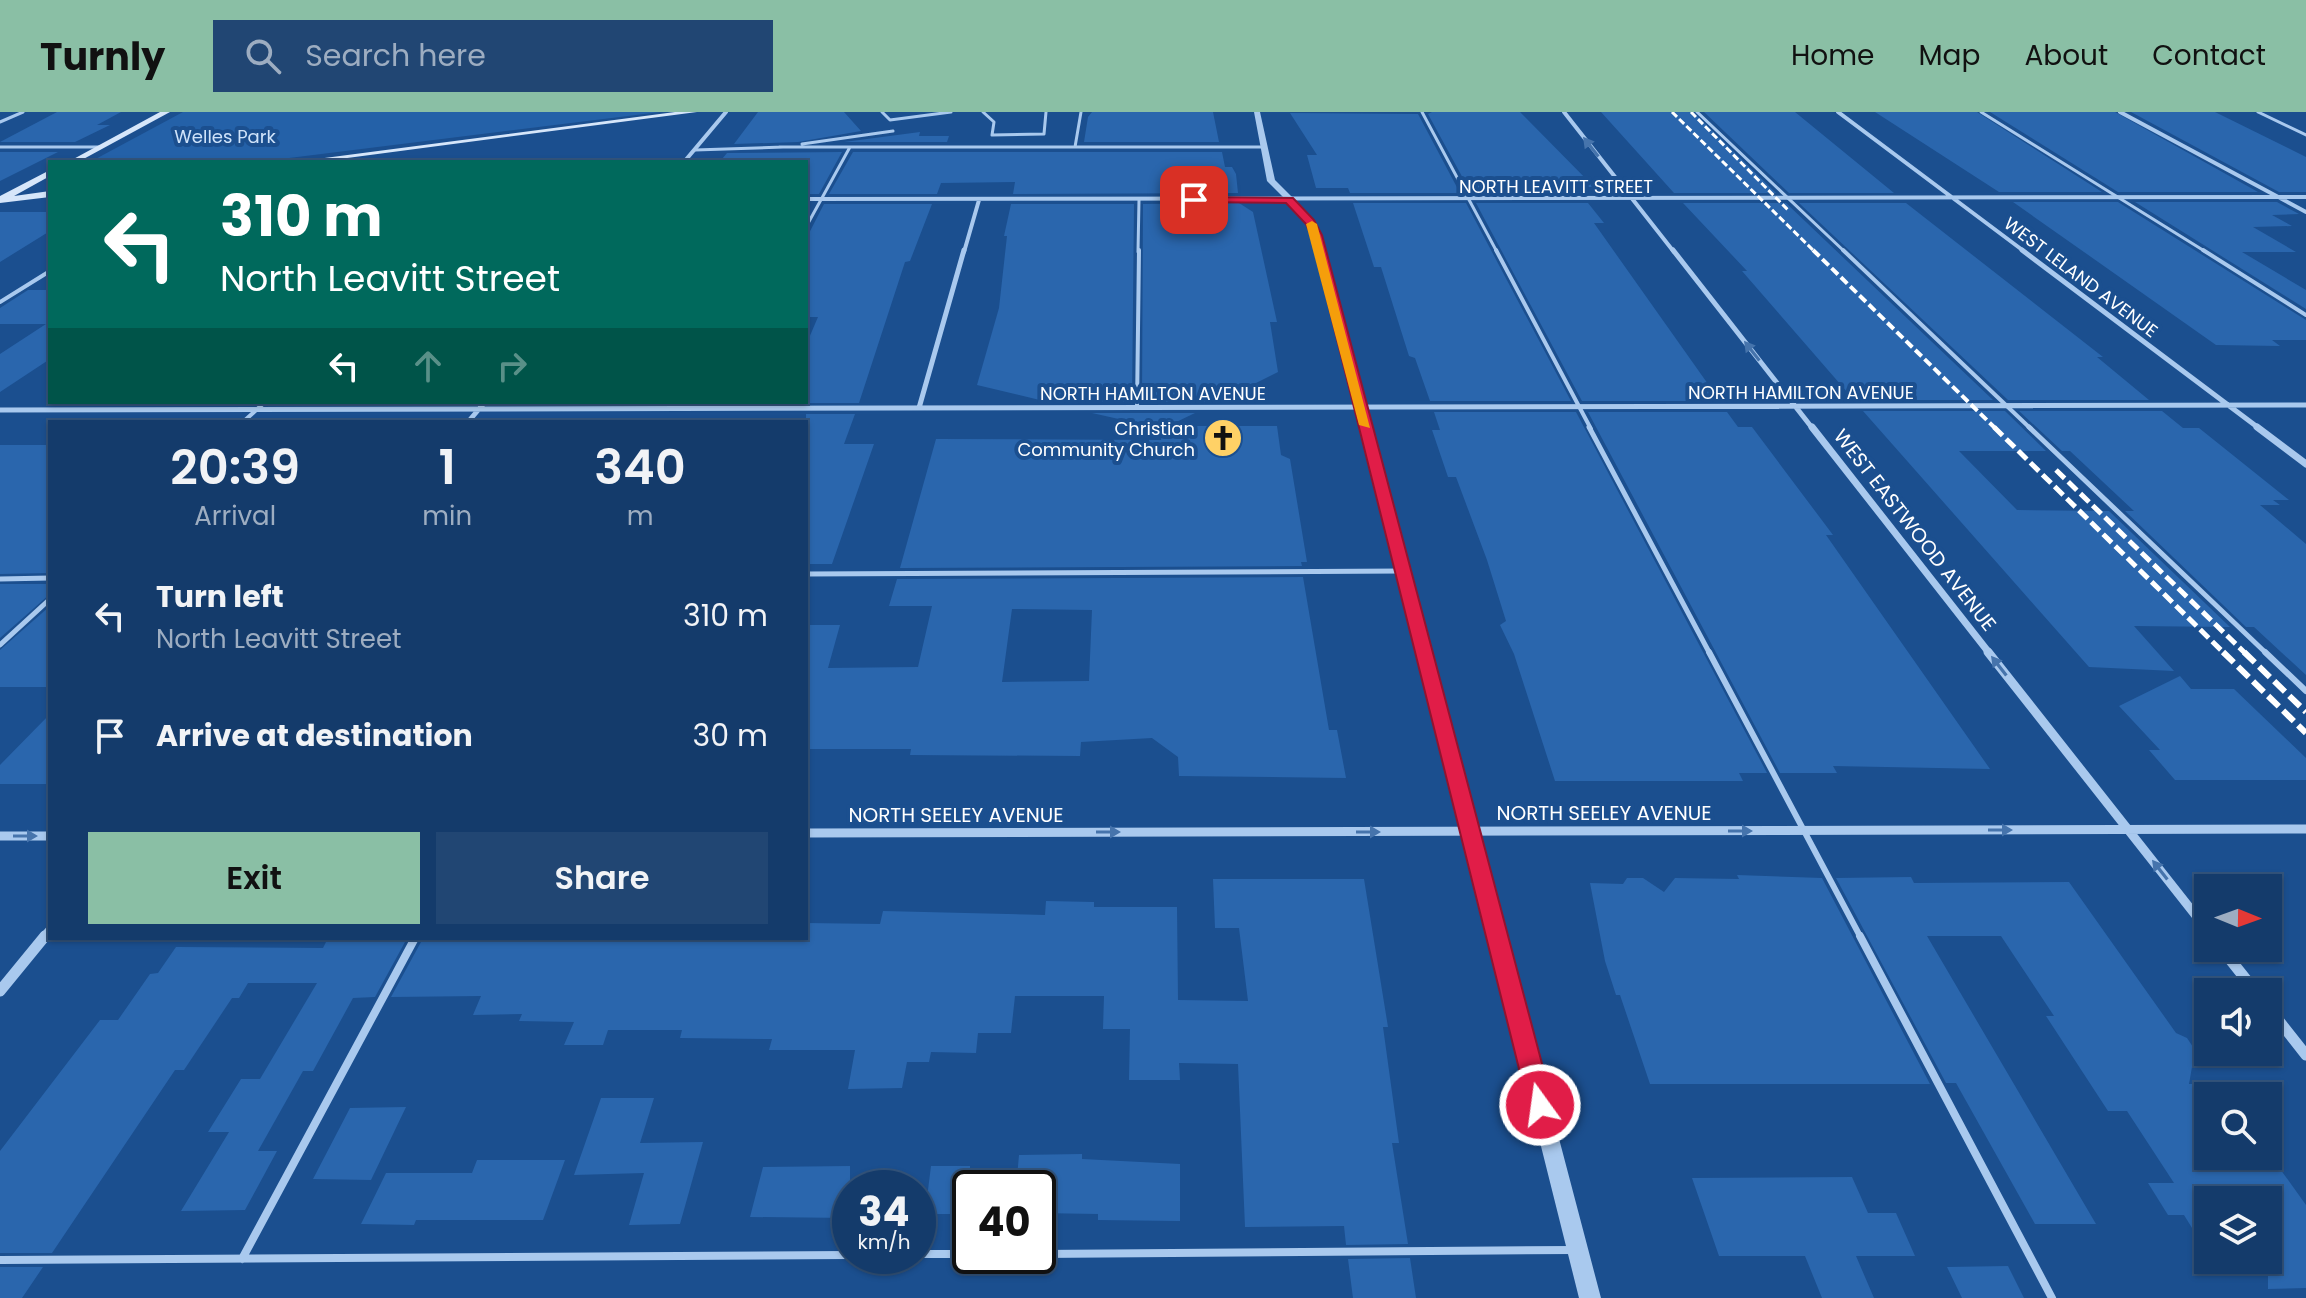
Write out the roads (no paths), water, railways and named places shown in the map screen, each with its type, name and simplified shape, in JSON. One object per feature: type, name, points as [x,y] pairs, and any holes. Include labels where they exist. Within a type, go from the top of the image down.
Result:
[{"type":"main road","points":[[76,160],[166,112]]},
{"type":"main road","points":[[314,160],[693,112]]},
{"type":"main road","points":[[0,200],[48,174]]},
{"type":"main road","points":[[0,200],[48,194]]},
{"type":"street","points":[[686,160],[726,112]]},
{"type":"street","points":[[1257,112],[1271,181],[1311,223],[1317,235],[1590,1298]]},
{"type":"street","name":"WEST EASTWOOD AVENUE","points":[[1564,112],[2194,913]]},
{"type":"street","name":"WEST LELAND AVENUE","points":[[1838,112],[2306,464]]},
{"type":"street","points":[[2120,112],[2306,212]]},
{"type":"street","name":"NORTH LEAVITT STREET","points":[[808,199],[2306,197]]},
{"type":"street","points":[[919,408],[979,200]]},
{"type":"street","points":[[39,410],[48,403]]},
{"type":"street","points":[[470,420],[483,404]]},
{"type":"street","name":"NORTH HAMILTON AVENUE","points":[[0,410],[708,405],[1137,408],[2306,405]]},
{"type":"street","name":"NORTH SEELEY AVENUE","points":[[808,833],[2306,829]]},
{"type":"street","points":[[0,836],[48,836]]},
{"type":"street","points":[[0,991],[48,932]]},
{"type":"street","points":[[2232,962],[2245,978]]},
{"type":"street","points":[[2282,1025],[2306,1055]]},
{"type":"lane","points":[[0,122],[23,112]]},
{"type":"lane","points":[[882,112],[890,120],[951,112]]},
{"type":"lane","points":[[983,112],[994,122],[992,135],[1044,134],[1046,112]]},
{"type":"lane","points":[[1075,147],[1081,112]]},
{"type":"lane","points":[[1422,112],[2052,1298]]},
{"type":"lane","points":[[1697,112],[2306,691]]},
{"type":"lane","points":[[1981,112],[2306,315]]},
{"type":"lane","points":[[2258,112],[2306,135]]},
{"type":"lane","points":[[779,147],[893,131]]},
{"type":"lane","points":[[0,147],[100,147]]},
{"type":"lane","points":[[695,150],[779,147],[1264,147]]},
{"type":"lane","points":[[808,224],[850,147]]},
{"type":"lane","points":[[1137,408],[1139,200]]},
{"type":"lane","points":[[0,302],[48,272]]},
{"type":"lane","points":[[245,420],[263,404]]},
{"type":"lane","points":[[808,574],[1403,571]]},
{"type":"lane","points":[[0,579],[48,578]]},
{"type":"lane","points":[[0,645],[48,601]]},
{"type":"lane","points":[[242,1259],[414,940]]},
{"type":"lane","points":[[1056,1254],[1577,1250]]},
{"type":"lane","points":[[0,1260],[832,1255]]},
{"type":"railway","points":[[1672,112],[1815,252]]},
{"type":"railway","points":[[1691,112],[1789,211]]},
{"type":"railway","points":[[1813,250],[1996,429]]},
{"type":"railway","points":[[1994,427],[2225,654]]},
{"type":"railway","points":[[2056,470],[2246,654]]},
{"type":"railway","points":[[2223,652],[2306,733]]},
{"type":"railway","points":[[2244,652],[2306,712]]},
{"type":"place","name":"Christian Community Church","points":[[1223,438]]},
{"type":"park label","name":"Welles Park","points":[[225,136]]}]
